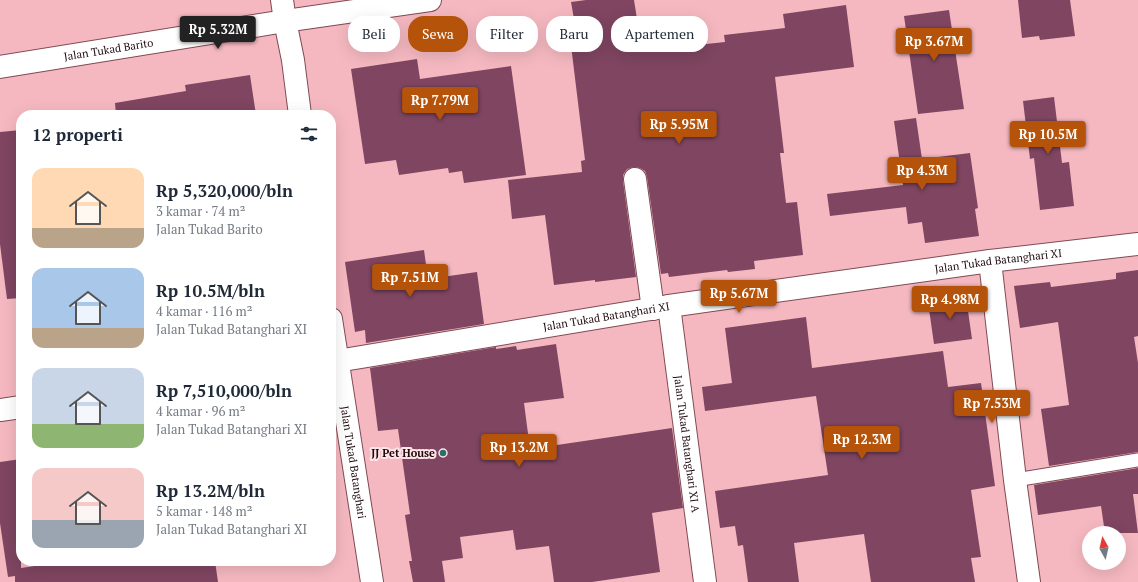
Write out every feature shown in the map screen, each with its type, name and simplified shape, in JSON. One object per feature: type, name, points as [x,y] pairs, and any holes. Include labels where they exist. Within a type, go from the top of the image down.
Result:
[{"type":"street","points":[[282,0],[293,60],[299,110]]},
{"type":"street","name":"Jalan Tukad Barito","points":[[0,67],[285,21],[430,0]]},
{"type":"street","name":"Jalan Tukad Batanghari XI A","points":[[635,179],[661,308],[705,582]]},
{"type":"street","name":"Jalan Tukad Batanghari XI","points":[[336,361],[661,308],[990,261],[1138,244]]},
{"type":"street","points":[[990,261],[1015,480],[1029,582]]},
{"type":"street","name":"Jalan Tukad Batanghari","points":[[336,373],[372,582]]},
{"type":"street","points":[[0,410],[16,408]]},
{"type":"lane","points":[[1015,480],[1138,460]]},
{"type":"building","points":[[586,0],[634,0],[637,16],[611,16],[611,52],[708,52],[708,44],[725,42],[724,35],[785,28],[783,14],[846,5],[854,67],[775,77],[784,153],[780,153],[786,203],[797,202],[803,255],[754,261],[755,269],[728,272],[727,270],[669,277],[668,273],[661,274],[647,177],[645,171],[634,167],[627,169],[623,175],[623,181],[636,277],[554,285],[545,215],[512,219],[508,180],[582,172],[581,161],[585,160],[572,52],[603,52],[603,16],[573,16],[571,2]]},
{"type":"building","points":[[1018,0],[1070,0],[1075,36],[1040,40],[1039,36],[1022,38]]},
{"type":"building","points":[[949,10],[964,109],[918,114],[904,16]]},
{"type":"building","points":[[417,59],[420,79],[511,66],[526,175],[464,183],[462,171],[449,173],[448,168],[399,175],[396,160],[365,164],[351,69]]},
{"type":"building","points":[[250,75],[255,110],[116,110],[115,103],[186,91],[185,85]]},
{"type":"building","points":[[1054,97],[1062,163],[1069,162],[1074,206],[1040,210],[1034,158],[1030,159],[1023,101]]},
{"type":"building","points":[[916,118],[922,159],[970,153],[978,208],[975,209],[979,236],[925,243],[922,222],[908,224],[906,207],[830,216],[827,194],[903,185],[894,121]]},
{"type":"building","points":[[16,130],[16,298],[7,299],[0,244],[0,132]]},
{"type":"building","points":[[424,250],[428,279],[477,272],[484,324],[366,343],[365,330],[355,332],[345,262]]},
{"type":"building","points":[[1138,270],[1138,336],[1134,337],[1138,363],[1138,452],[1049,466],[1041,409],[1069,405],[1058,322],[1020,328],[1014,286],[1050,282],[1051,287],[1116,279],[1116,273]]},
{"type":"building","points":[[966,297],[972,339],[934,344],[928,302]]},
{"type":"building","points":[[806,317],[812,368],[943,351],[948,387],[981,383],[995,486],[971,490],[981,557],[971,558],[975,582],[871,582],[864,534],[794,543],[799,582],[748,582],[743,545],[738,546],[735,526],[720,528],[715,491],[828,475],[816,396],[705,411],[702,387],[732,383],[725,328]]},
{"type":"building","points":[[556,344],[564,398],[524,403],[530,449],[672,428],[683,508],[652,513],[660,572],[592,582],[554,582],[549,546],[516,550],[513,530],[460,537],[463,558],[442,561],[445,582],[413,582],[409,561],[412,561],[405,515],[410,514],[398,429],[378,431],[370,368],[496,347],[496,349],[516,346],[517,350]]},
{"type":"building","points":[[16,460],[16,566],[21,566],[21,568],[34,566],[216,566],[218,582],[15,582],[15,576],[8,577],[0,523],[0,462]]},
{"type":"building","points":[[1138,468],[1138,494],[1133,494],[1138,533],[1126,533],[1126,526],[1104,526],[1101,506],[1038,515],[1034,485]]},
{"type":"place","name":"JJ Pet House","points":[[443,453]]}]
